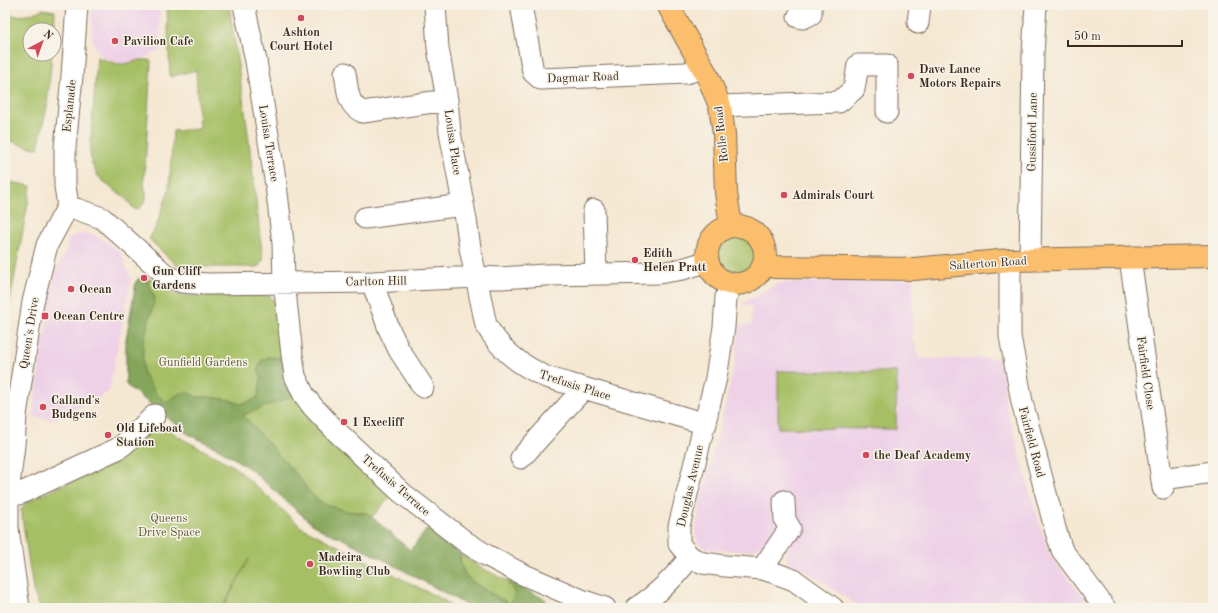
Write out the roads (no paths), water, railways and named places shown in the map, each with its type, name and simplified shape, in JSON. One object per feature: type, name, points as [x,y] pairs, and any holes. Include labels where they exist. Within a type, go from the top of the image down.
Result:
[{"type":"main road","name":"Rolle Road","points":[[668,5],[703,68],[720,106],[724,134],[726,193],[731,226]]},
{"type":"main road","points":[[731,226],[742,226],[753,231],[761,239],[765,250],[764,262],[758,274],[746,282],[732,283],[721,279],[712,271],[708,260],[708,249],[712,238],[720,230],[731,226]]},
{"type":"main road","name":"Salterton Road","points":[[764,262],[774,267],[914,269],[1020,260],[1213,256]]},
{"type":"street","name":"Esplanade","points":[[68,206],[64,186],[65,148],[77,5]]},
{"type":"street","name":"Louisa Terrace","points":[[244,5],[256,61],[276,185],[283,243],[284,282]]},
{"type":"street","name":"Louisa Place","points":[[435,5],[438,48],[447,100],[450,132],[476,278]]},
{"type":"street","name":"Dagmar Road","points":[[521,5],[533,72],[541,78],[686,74],[703,68]]},
{"type":"street","name":"Gussiford Lane","points":[[1020,260],[1036,5]]},
{"type":"street","points":[[720,106],[839,102],[854,89],[858,65],[887,65],[887,112]]},
{"type":"street","points":[[345,73],[349,100],[355,109],[362,112],[447,100]]},
{"type":"street","points":[[365,218],[463,205]]},
{"type":"street","name":"Carlton Hill","points":[[68,206],[102,218],[151,264],[167,276],[182,282],[207,284],[372,282],[502,278],[544,275],[659,273],[683,269],[708,260]]},
{"type":"street","name":"Queen's Drive","points":[[19,608],[8,529],[7,494],[14,445],[16,416],[33,302],[47,246],[68,206]]},
{"type":"street","points":[[594,210],[596,274]]},
{"type":"street","name":"Fairfield Close","points":[[1130,258],[1162,484],[1213,472]]},
{"type":"street","name":"Fairfield Road","points":[[1020,260],[1010,336],[1022,402],[1062,550],[1105,608]]},
{"type":"street","name":"Trefusis Place","points":[[476,278],[486,325],[494,340],[509,355],[526,367],[546,377],[583,389],[706,424]]},
{"type":"street","name":"Trefusis Terrace","points":[[284,282],[292,355],[296,376],[304,395],[313,407],[335,430],[402,493],[467,543],[520,573],[584,601],[605,608]]},
{"type":"street","points":[[372,282],[389,329],[399,350],[423,387]]},
{"type":"street","name":"Douglas Avenue","points":[[690,557],[679,544],[679,526],[706,424],[716,378],[724,327],[726,297],[732,283]]},
{"type":"street","points":[[521,458],[583,389]]},
{"type":"street","points":[[7,494],[19,494],[117,449],[155,415]]},
{"type":"street","points":[[762,569],[790,528],[785,520],[784,501]]},
{"type":"street","points":[[636,608],[654,595],[678,573],[690,557],[703,563],[762,569],[772,572],[794,580],[833,608]]},
{"type":"place","name":"Ashton Court Hotel","points":[[301,18]]},
{"type":"place","name":"Pavilion Cafe","points":[[115,41]]},
{"type":"place","name":"Dave Lance Motors Repairs","points":[[911,76]]},
{"type":"place","name":"Admirals Court","points":[[784,195]]},
{"type":"place","name":"Edith Helen Pratt","points":[[635,260]]},
{"type":"place","name":"Gun Cliff Gardens","points":[[144,278]]},
{"type":"place","name":"Ocean","points":[[71,289]]},
{"type":"place","name":"Ocean Centre","points":[[45,316]]},
{"type":"place","name":"Calland's Budgens","points":[[43,407]]},
{"type":"place","name":"1 Execliff","points":[[344,422]]},
{"type":"place","name":"Old Lifeboat Station","points":[[108,435]]},
{"type":"place","name":"the Deaf Academy","points":[[866,455]]},
{"type":"place","name":"Madeira Bowling Club","points":[[310,564]]},
{"type":"park label","name":"Gunfield Gardens","points":[[203,362]]},
{"type":"park label","name":"Queens Drive Space","points":[[169,525]]}]
